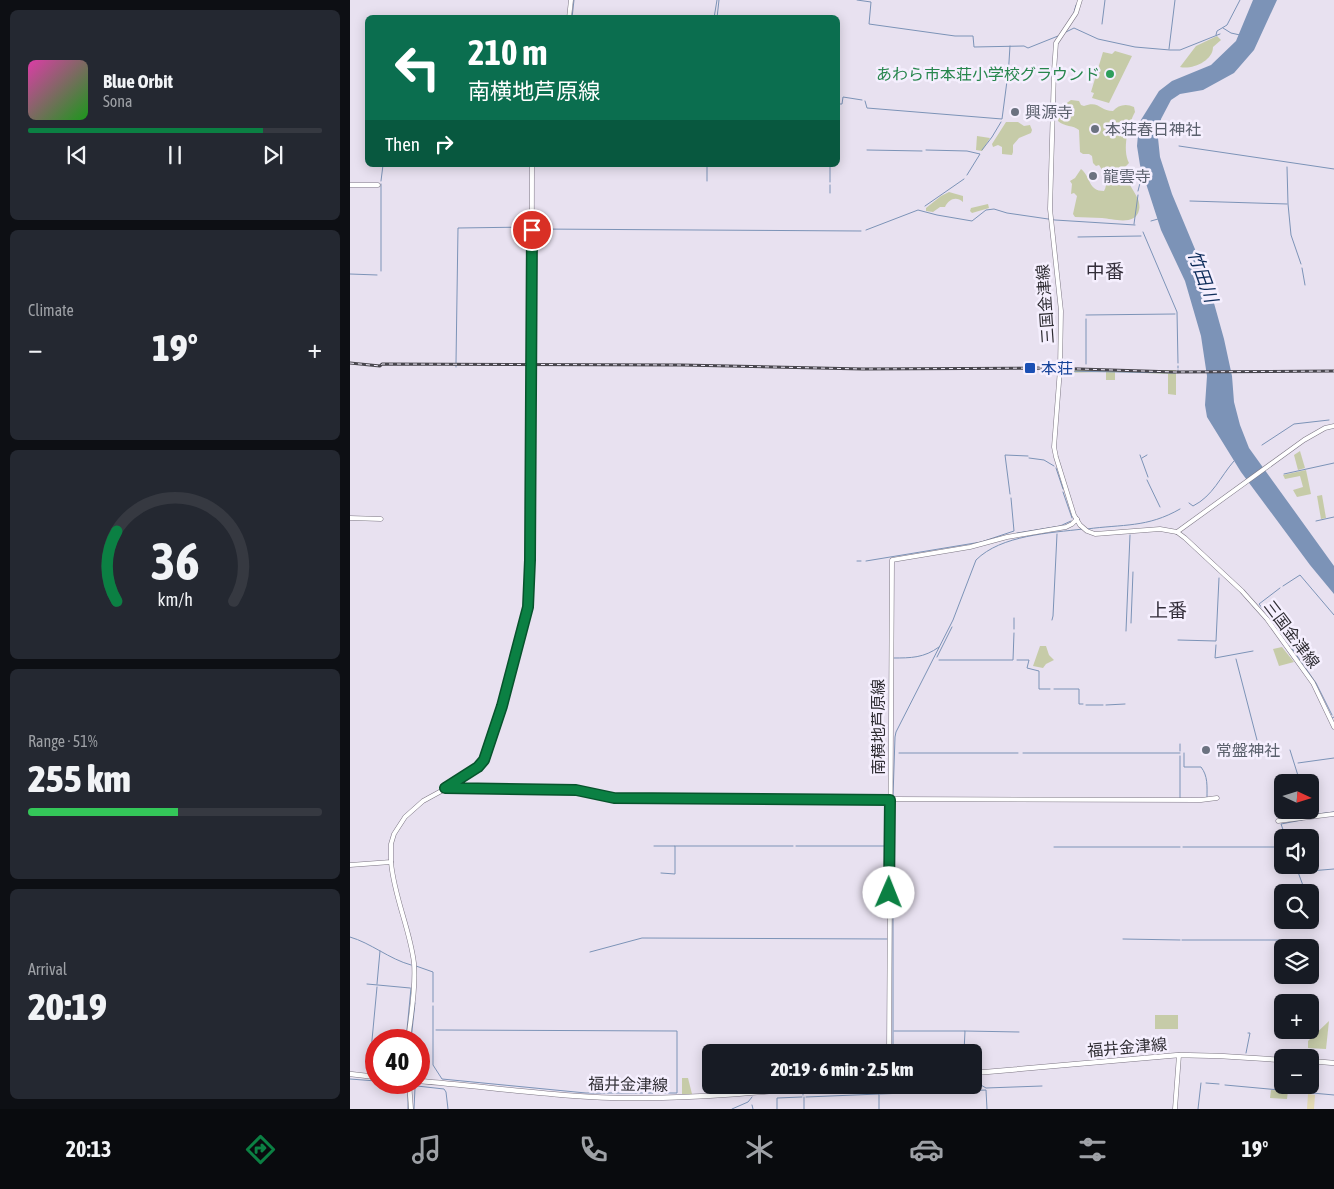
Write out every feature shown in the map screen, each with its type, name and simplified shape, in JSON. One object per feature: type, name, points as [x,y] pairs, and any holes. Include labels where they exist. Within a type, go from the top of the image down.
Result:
[{"type":"main road","points":[[569,15],[571,0]]},
{"type":"main road","name":"三国金津線","points":[[1077,520],[1070,505],[1055,452],[1061,311],[1051,220],[1053,88],[1056,43],[1076,14],[1080,0]]},
{"type":"main road","points":[[409,1029],[414,964],[392,877],[391,844],[394,834],[405,817],[423,801],[478,767],[484,760],[502,706],[528,607],[530,560],[532,167]]},
{"type":"main road","points":[[350,185],[378,185]]},
{"type":"main road","points":[[1077,520],[1086,530],[1095,534],[1160,529],[1177,532],[1304,440],[1325,428],[1334,426]]},
{"type":"main road","points":[[350,518],[381,519]]},
{"type":"main road","name":"南横地芦原線","points":[[893,800],[892,560],[970,547],[1007,537],[1066,527],[1077,520]]},
{"type":"main road","name":"三国金津線","points":[[1177,532],[1232,581],[1255,605],[1309,676],[1334,727]]},
{"type":"main road","points":[[445,788],[576,790],[614,798],[893,800],[1181,800],[1218,798]]},
{"type":"main road","points":[[889,1044],[893,800]]},
{"type":"main road","points":[[1278,821],[1334,814]]},
{"type":"main road","points":[[350,865],[391,862]]},
{"type":"main road","points":[[1175,1109],[1179,1055]]},
{"type":"main road","name":"福井金津線","points":[[982,1072],[1179,1055],[1274,1059]]},
{"type":"main road","points":[[1319,1062],[1334,1063]]},
{"type":"main road","points":[[350,1074],[365,1075]]},
{"type":"main road","name":"福井金津線","points":[[430,1082],[574,1096],[642,1098],[727,1094]]},
{"type":"main road","points":[[410,1094],[411,1109]]},
{"type":"green space","points":[[1217,36],[1221,40],[1213,47],[1210,56],[1206,60],[1196,66],[1180,67],[1196,46]]},
{"type":"green space","name":"あわら市本荘小学校グラウンド","points":[[1115,51],[1132,56],[1109,103],[1092,98],[1094,93],[1091,92],[1103,52],[1112,54]]},
{"type":"green space","points":[[1071,100],[1079,101],[1084,106],[1093,104],[1109,111],[1113,111],[1122,105],[1134,107],[1135,112],[1128,130],[1126,144],[1129,163],[1124,168],[1139,203],[1139,210],[1134,218],[1118,220],[1075,217],[1073,214],[1077,196],[1074,193],[1071,194],[1072,184],[1070,181],[1075,178],[1081,169],[1095,189],[1104,191],[1106,185],[1103,171],[1099,165],[1096,166],[1093,163],[1092,156],[1080,152],[1079,130],[1058,121],[1059,116],[1063,112],[1064,105]]},
{"type":"green space","points":[[1006,122],[1018,122],[1024,126],[1030,125],[1032,130],[1031,133],[1019,138],[1013,145],[1012,155],[1002,154],[1002,147],[998,145],[993,147],[992,144]]},
{"type":"green space","points":[[977,136],[990,138],[982,151],[976,150]]},
{"type":"green space","points":[[949,192],[963,196],[963,202],[953,199],[945,207],[940,207],[933,212],[926,211],[926,208]]},
{"type":"green space","points":[[988,204],[989,208],[972,213],[970,211],[971,208]]},
{"type":"green space","points":[[1063,370],[1176,370],[1176,395],[1168,394],[1168,374],[1115,372],[1115,380],[1106,380],[1106,372],[1063,373]]},
{"type":"green space","points":[[1300,451],[1305,468],[1298,470],[1294,455]]},
{"type":"green space","points":[[1306,470],[1311,494],[1297,497],[1293,490],[1303,487],[1300,476],[1285,479],[1283,475]]},
{"type":"green space","points":[[1322,495],[1326,518],[1321,519],[1317,496]]},
{"type":"green space","points":[[1040,646],[1046,646],[1049,655],[1054,660],[1043,668],[1033,666]]},
{"type":"green space","points":[[1282,647],[1294,662],[1279,666],[1273,649]]},
{"type":"green space","points":[[1155,1015],[1178,1015],[1178,1029],[1155,1029]]},
{"type":"green space","points":[[1329,1021],[1326,1049],[1308,1048],[1308,1041],[1310,1039],[1319,1039],[1319,1031]]},
{"type":"green space","points":[[682,1078],[688,1078],[692,1094],[682,1094]]},
{"type":"green space","points":[[1271,1090],[1274,1090],[1274,1094],[1288,1094],[1287,1099],[1270,1098]]},
{"type":"sand","points":[[1308,1094],[1315,1095],[1314,1109],[1307,1109]]},
{"type":"water","name":"竹田川","points":[[1253,0],[1277,0],[1254,50],[1234,73],[1203,90],[1180,94],[1171,100],[1161,119],[1158,138],[1160,157],[1172,194],[1207,278],[1224,339],[1232,376],[1234,402],[1249,448],[1334,566],[1334,594],[1310,565],[1241,472],[1207,417],[1205,405],[1207,376],[1201,336],[1185,281],[1161,230],[1140,165],[1137,146],[1139,123],[1159,91],[1172,81],[1211,65],[1236,41]]},
{"type":"waterway","points":[[572,15],[574,0]]},
{"type":"waterway","points":[[714,15],[717,0]]},
{"type":"waterway","points":[[717,15],[719,0]]},
{"type":"waterway","points":[[857,0],[871,2],[869,24],[955,36],[973,36],[974,47],[1024,46],[1028,48],[1058,36]]},
{"type":"waterway","points":[[1102,24],[1105,0]]},
{"type":"waterway","points":[[1169,49],[1175,0]]},
{"type":"waterway","points":[[1216,35],[1217,31],[1227,25],[1240,0]]},
{"type":"waterway","points":[[1074,12],[1076,5]]},
{"type":"waterway","points":[[1064,33],[1074,28],[1098,39],[1135,47],[1170,50],[1180,50],[1220,34]]},
{"type":"waterway","points":[[1223,28],[1231,33],[1240,35]]},
{"type":"waterway","points":[[1008,78],[1010,46]]},
{"type":"waterway","points":[[865,101],[867,108],[1002,119],[1007,81]]},
{"type":"waterway","points":[[840,104],[842,104],[843,97],[862,100]]},
{"type":"waterway","points":[[982,150],[1001,122]]},
{"type":"waterway","points":[[1179,146],[1334,169]]},
{"type":"waterway","points":[[867,150],[922,151]]},
{"type":"waterway","points":[[926,150],[967,151],[980,154],[967,175]]},
{"type":"waterway","points":[[381,181],[383,167]]},
{"type":"waterway","points":[[707,167],[707,181]]},
{"type":"waterway","points":[[830,167],[830,182]]},
{"type":"waterway","points":[[1287,167],[1291,235],[1301,264]]},
{"type":"waterway","points":[[925,206],[964,179]]},
{"type":"waterway","points":[[1138,191],[1140,183],[1146,181]]},
{"type":"waterway","points":[[381,184],[381,271]]},
{"type":"waterway","points":[[830,185],[830,193]]},
{"type":"waterway","points":[[1134,224],[1138,195]]},
{"type":"waterway","points":[[1190,201],[1287,204]]},
{"type":"waterway","points":[[866,230],[918,210],[972,221],[986,210],[994,209],[1007,213],[1055,220],[1135,225]]},
{"type":"waterway","points":[[1151,221],[1158,219]]},
{"type":"waterway","points":[[456,363],[458,228],[530,227]]},
{"type":"waterway","points":[[534,229],[861,231]]},
{"type":"waterway","points":[[1143,232],[1177,312],[1178,363]]},
{"type":"waterway","points":[[1078,237],[1141,236]]},
{"type":"waterway","points":[[1302,268],[1305,285]]},
{"type":"waterway","points":[[350,274],[377,275]]},
{"type":"waterway","points":[[1086,315],[1175,314]]},
{"type":"waterway","points":[[1086,319],[1086,364]]},
{"type":"waterway","points":[[1063,371],[1175,373]]},
{"type":"waterway","points":[[1262,445],[1294,424],[1329,420]]},
{"type":"waterway","points":[[1010,494],[1005,455],[1028,456]]},
{"type":"waterway","points":[[1140,455],[1148,477]]},
{"type":"waterway","points":[[1142,458],[1147,455]]},
{"type":"waterway","points":[[1029,458],[1044,460],[1054,466]]},
{"type":"waterway","points":[[1189,503],[1193,506],[1206,497],[1234,461]]},
{"type":"waterway","points":[[1284,474],[1334,463]]},
{"type":"waterway","points":[[1056,468],[1063,489]]},
{"type":"waterway","points":[[1147,480],[1160,507]]},
{"type":"waterway","points":[[1063,492],[1072,518]]},
{"type":"waterway","points":[[866,561],[981,542],[1014,531],[1011,498]]},
{"type":"waterway","points":[[1087,529],[1146,522],[1180,509]]},
{"type":"waterway","points":[[1316,521],[1334,517]]},
{"type":"waterway","points":[[1017,533],[1060,526],[1071,521]]},
{"type":"waterway","points":[[893,797],[896,732],[953,620],[976,560],[986,552],[1012,540],[1083,529]]},
{"type":"waterway","points":[[1052,620],[1057,534]]},
{"type":"waterway","points":[[1126,631],[1130,535]]},
{"type":"waterway","points":[[1131,623],[1133,572]]},
{"type":"waterway","points":[[1283,586],[1300,575],[1334,615]]},
{"type":"waterway","points":[[1178,640],[1216,641],[1219,578]]},
{"type":"waterway","points":[[1280,588],[1259,604],[1272,620],[1280,615]]},
{"type":"waterway","points":[[1014,618],[1014,629]]},
{"type":"waterway","points":[[937,657],[952,627]]},
{"type":"waterway","points":[[939,660],[1013,660],[1014,633]]},
{"type":"waterway","points":[[1286,640],[1316,683],[1332,715]]},
{"type":"waterway","points":[[1216,645],[1215,658],[1253,651]]},
{"type":"waterway","points":[[893,658],[917,657],[939,647]]},
{"type":"waterway","points":[[1236,659],[1257,740]]},
{"type":"waterway","points":[[1017,660],[1029,660],[1027,668],[1039,671],[1039,689],[1050,689]]},
{"type":"waterway","points":[[1054,689],[1079,689],[1079,704],[1083,704]]},
{"type":"waterway","points":[[1106,705],[1125,704]]},
{"type":"waterway","points":[[1086,705],[1103,705]]},
{"type":"waterway","points":[[1180,744],[1180,751]]},
{"type":"waterway","points":[[1290,750],[1298,774]]},
{"type":"waterway","points":[[899,753],[1018,753]]},
{"type":"waterway","points":[[1023,753],[1180,753]]},
{"type":"waterway","points":[[1184,753],[1184,767],[1201,767],[1203,770],[1207,781],[1207,797]]},
{"type":"waterway","points":[[1180,756],[1180,798]]},
{"type":"waterway","points":[[1298,763],[1334,758]]},
{"type":"waterway","points":[[893,801],[893,1044]]},
{"type":"waterway","points":[[1319,814],[1334,812]]},
{"type":"waterway","points":[[1283,829],[1281,824],[1302,820]]},
{"type":"waterway","points":[[654,846],[675,846],[675,874],[661,873]]},
{"type":"waterway","points":[[675,846],[793,846]]},
{"type":"waterway","points":[[796,846],[888,846]]},
{"type":"waterway","points":[[1054,847],[1180,847]]},
{"type":"waterway","points":[[1183,847],[1274,847]]},
{"type":"waterway","points":[[1302,884],[1298,872],[1334,869]]},
{"type":"waterway","points":[[350,937],[411,965]]},
{"type":"waterway","points":[[590,952],[642,938],[888,939]]},
{"type":"waterway","points":[[1123,939],[1180,940]]},
{"type":"waterway","points":[[1182,940],[1274,940]]},
{"type":"waterway","points":[[377,984],[380,951]]},
{"type":"waterway","points":[[416,977],[416,966],[433,972],[433,1002]]},
{"type":"waterway","points":[[367,984],[410,988]]},
{"type":"waterway","points":[[373,1029],[377,987]]},
{"type":"waterway","points":[[407,1029],[411,988]]},
{"type":"waterway","points":[[412,1029],[415,1003]]},
{"type":"waterway","points":[[433,1006],[433,1065],[442,1079],[586,1093],[677,1093],[677,1031],[436,1030]]},
{"type":"waterway","points":[[894,1031],[965,1031],[964,1044]]},
{"type":"waterway","points":[[965,1031],[1019,1032]]},
{"type":"waterway","points":[[1246,1053],[1250,1033],[1248,1033]]},
{"type":"waterway","points":[[350,1079],[365,1080]]},
{"type":"waterway","points":[[1198,1109],[1201,1083]]},
{"type":"waterway","points":[[1206,1083],[1219,1084]]},
{"type":"waterway","points":[[1225,1085],[1334,1095]]},
{"type":"waterway","points":[[982,1086],[986,1088],[1042,1086]]},
{"type":"waterway","points":[[430,1087],[444,1089],[448,1109]]},
{"type":"waterway","points":[[982,1090],[986,1090],[987,1109]]},
{"type":"waterway","points":[[408,1094],[408,1109]]},
{"type":"waterway","points":[[414,1109],[415,1094]]},
{"type":"waterway","points":[[806,1097],[879,1094],[879,1109]]},
{"type":"waterway","points":[[732,1109],[748,1102],[752,1097]]},
{"type":"waterway","points":[[777,1109],[777,1098],[802,1097]]},
{"type":"waterway","points":[[804,1097],[804,1109]]},
{"type":"waterway","points":[[752,1105],[753,1109]]},
{"type":"railway","points":[[350,363],[380,366],[382,364],[682,365],[863,369],[1048,368],[1175,372],[1334,371]]},
{"type":"place","name":"あわら市本荘小学校グラウンド","points":[[1110,74]]},
{"type":"place","name":"興源寺","points":[[1015,112]]},
{"type":"place","name":"本荘春日神社","points":[[1095,129]]},
{"type":"place","name":"龍雲寺","points":[[1093,176]]},
{"type":"place","name":"本荘","points":[[1030,368]]},
{"type":"place","name":"常盤神社","points":[[1206,750]]},
{"type":"district","name":"中番","points":[[1105,271]]},
{"type":"district","name":"上番","points":[[1168,610]]},
{"type":"route","points":[[532,230],[530,560],[528,607],[502,706],[484,760],[478,767],[445,788],[576,790],[614,798],[648,799],[890,800],[889,893]]}]
